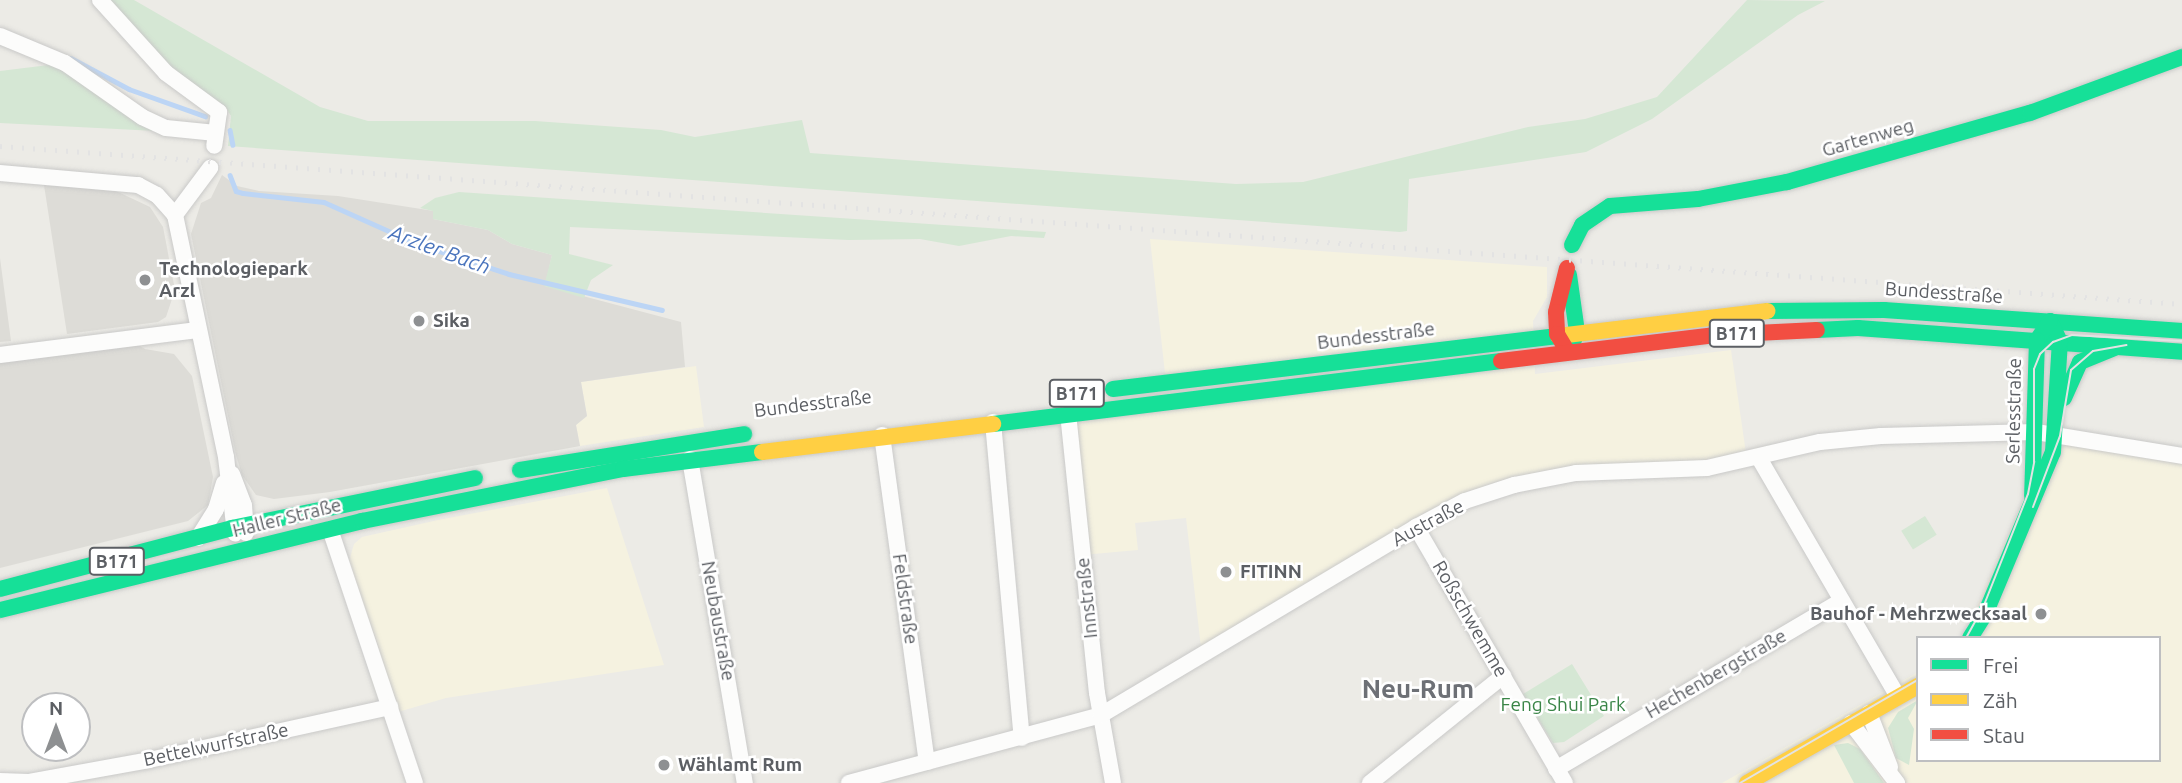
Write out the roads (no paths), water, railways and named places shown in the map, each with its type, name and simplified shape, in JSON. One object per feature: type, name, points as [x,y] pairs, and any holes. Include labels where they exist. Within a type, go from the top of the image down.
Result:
[{"type":"main road","name":"Gartenweg","points":[[1572,245],[1582,225],[1610,206],[1699,199],[1787,182],[2040,110],[2182,57]]},
{"type":"main road","points":[[1567,268],[1577,332],[1569,354],[1557,334],[1556,312],[1567,268]]},
{"type":"main road","name":"Bundesstraße","points":[[1098,391],[1557,334],[1805,308],[2182,331]]},
{"type":"main road","name":"Serlesstraße","points":[[2032,496],[2037,340],[2050,321]]},
{"type":"main road","name":"Serlesstraße","points":[[1971,636],[1986,612],[2032,496],[2053,452],[2060,342],[2050,321]]},
{"type":"main road","name":"Bundesstraße","points":[[586,476],[690,459],[882,435],[1797,328],[2037,340],[2182,352]]},
{"type":"main road","name":"Serlesstraße","points":[[2055,435],[2076,366],[2090,354],[2117,347]]},
{"type":"main road","name":"Bundesstraße","points":[[578,459],[755,432]]},
{"type":"main road","name":"Haller Straße","points":[[0,589],[240,527],[578,459]]},
{"type":"main road","name":"Haller Straße","points":[[0,610],[330,529],[586,476]]},
{"type":"main road","points":[[1747,783],[1916,686]]},
{"type":"street","points":[[0,36],[65,63],[142,117],[166,128],[215,139],[219,112],[166,73],[100,0]]},
{"type":"street","points":[[175,215],[210,168]]},
{"type":"street","points":[[0,173],[138,185],[157,195],[175,215],[244,549]]},
{"type":"street","points":[[0,355],[197,330]]},
{"type":"street","name":"Innstraße","points":[[1068,413],[1101,715],[1113,783]]},
{"type":"street","points":[[993,422],[1023,738]]},
{"type":"street","name":"Austraße","points":[[857,782],[1101,715],[1416,527],[1465,501],[1536,480],[1610,471],[1707,468],[1838,440],[2036,432],[2182,456]]},
{"type":"street","name":"Feldstraße","points":[[882,435],[928,762]]},
{"type":"street","points":[[226,457],[227,474],[240,527]]},
{"type":"street","points":[[1759,458],[1898,697]]},
{"type":"street","name":"Neubaustraße","points":[[690,459],[745,783]]},
{"type":"street","points":[[197,539],[216,509],[227,474]]},
{"type":"street","name":"Roßschwemme","points":[[1416,527],[1561,776]]},
{"type":"street","points":[[330,529],[415,783]]},
{"type":"street","name":"Hechenbergstraße","points":[[1561,776],[1841,601]]},
{"type":"street","points":[[1370,783],[1503,676]]},
{"type":"street","name":"Bettelwurfstraße","points":[[0,781],[28,782],[135,762],[390,708]]},
{"type":"street","points":[[1869,713],[1895,780]]},
{"type":"street","points":[[1850,723],[1895,780]]},
{"type":"waterway","name":"Arzler Bach","points":[[71,58],[129,89],[205,116]]},
{"type":"waterway","name":"Arzler Bach","points":[[230,130],[233,145]]},
{"type":"waterway","name":"Arzler Bach","points":[[230,175],[236,191],[324,202],[418,244],[509,274],[662,310]]},
{"type":"tram line","points":[[1967,636],[1984,605],[2028,494],[2034,462],[2034,369],[2040,354],[2053,342],[2072,335],[2182,341]]},
{"type":"tram line","points":[[2033,507],[2060,436],[2071,370],[2093,351],[2126,345]]},
{"type":"tram line","points":[[1740,783],[1916,681]]},
{"type":"railway","points":[[0,146],[2182,304]]},
{"type":"place","name":"Technologiepark Arzl","points":[[145,280]]},
{"type":"place","name":"Sika","points":[[419,321]]},
{"type":"place","name":"FITINN","points":[[1226,572]]},
{"type":"place","name":"Bauhof - Mehrzwecksaal","points":[[2041,614]]},
{"type":"place","name":"Wählamt Rum","points":[[664,765]]},
{"type":"district","name":"Neu-Rum","points":[[1418,689]]},
{"type":"park label","name":"Feng Shui Park","points":[[1563,705]]}]
